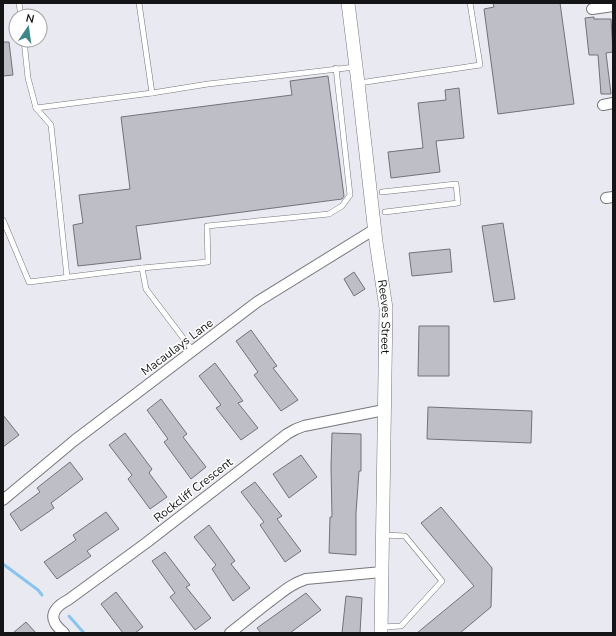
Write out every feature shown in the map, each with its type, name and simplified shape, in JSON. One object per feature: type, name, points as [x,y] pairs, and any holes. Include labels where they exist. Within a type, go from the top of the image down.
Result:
[{"type":"street","name":"Reeves Street","points":[[348,3],[386,308],[381,630]]},
{"type":"street","points":[[592,9],[613,6]]},
{"type":"street","name":"Macaulays Lane","points":[[3,500],[75,440],[257,302],[375,228]]},
{"type":"street","name":"Rockcliff Crescent","points":[[64,633],[54,620],[55,612],[58,607],[152,538],[286,434],[304,426],[384,410]]},
{"type":"street","points":[[230,633],[284,589],[294,583],[306,579],[382,572]]},
{"type":"lane","points":[[139,3],[152,93]]},
{"type":"lane","points":[[358,83],[480,65],[470,3]]},
{"type":"lane","points":[[25,48],[28,78],[36,108],[51,125],[66,277]]},
{"type":"lane","points":[[36,108],[208,84],[356,66]]},
{"type":"lane","points":[[3,220],[29,282],[142,268],[208,262],[207,226],[329,214],[342,206],[350,195],[336,68]]},
{"type":"lane","points":[[382,192],[456,184],[458,203],[385,212]]},
{"type":"lane","points":[[142,268],[146,289],[193,351]]},
{"type":"lane","points":[[381,630],[401,626],[442,581],[405,536],[383,535]]},
{"type":"building","points":[[493,3],[560,3],[574,104],[498,114],[484,9],[494,7]]},
{"type":"building","points":[[594,17],[594,19],[611,19],[613,52],[606,53],[611,94],[601,94],[598,55],[589,55],[585,18]]},
{"type":"building","points":[[3,42],[8,42],[13,75],[3,76]]},
{"type":"building","points":[[328,76],[344,196],[342,199],[136,226],[141,259],[78,266],[73,225],[83,223],[79,195],[130,189],[121,117],[292,95],[290,81]]},
{"type":"building","points":[[459,88],[464,138],[436,141],[440,172],[391,178],[388,152],[423,148],[418,103],[446,100],[445,90]]},
{"type":"building","points":[[503,223],[515,299],[494,302],[482,226]]},
{"type":"building","points":[[450,249],[452,272],[412,276],[409,253]]},
{"type":"building","points":[[354,272],[365,289],[354,296],[344,279]]},
{"type":"building","points":[[419,326],[449,326],[449,376],[418,376]]},
{"type":"building","points":[[251,330],[277,366],[273,368],[298,400],[281,411],[254,375],[258,372],[236,341]]},
{"type":"building","points":[[215,363],[243,401],[238,403],[258,428],[241,440],[216,408],[221,405],[199,376]]},
{"type":"building","points":[[161,399],[187,434],[183,437],[206,467],[191,479],[164,442],[168,439],[147,410]]},
{"type":"building","points":[[428,407],[532,411],[531,443],[427,439]]},
{"type":"building","points":[[3,415],[19,435],[3,447]]},
{"type":"building","points":[[125,433],[152,469],[149,473],[167,497],[150,509],[128,479],[132,475],[109,445]]},
{"type":"building","points":[[332,433],[361,434],[361,471],[359,471],[356,513],[356,555],[329,553],[330,517],[332,517]]},
{"type":"building","points":[[301,455],[317,477],[289,498],[273,474]]},
{"type":"building","points":[[70,462],[83,479],[51,503],[54,508],[21,531],[10,514],[40,492],[37,488]]},
{"type":"building","points":[[255,482],[282,516],[277,519],[301,551],[285,562],[260,525],[264,522],[241,492]]},
{"type":"building","points":[[441,507],[492,568],[491,607],[460,633],[417,633],[474,586],[421,523]]},
{"type":"building","points":[[106,512],[119,529],[87,551],[91,556],[57,579],[44,562],[76,540],[73,535]]},
{"type":"building","points":[[209,525],[235,561],[231,564],[250,588],[233,601],[212,569],[216,565],[194,537]]},
{"type":"building","points":[[165,552],[190,585],[186,587],[211,618],[195,630],[170,597],[175,593],[152,561]]},
{"type":"building","points":[[116,592],[143,627],[135,633],[123,633],[101,604]]},
{"type":"building","points":[[306,593],[321,610],[290,633],[261,633],[257,628]]},
{"type":"building","points":[[346,596],[362,598],[360,633],[342,633]]},
{"type":"building","points":[[26,622],[36,633],[13,633]]},
{"type":"waterway","points":[[3,564],[38,590],[42,595]]},
{"type":"waterway","points":[[69,616],[84,633]]}]
